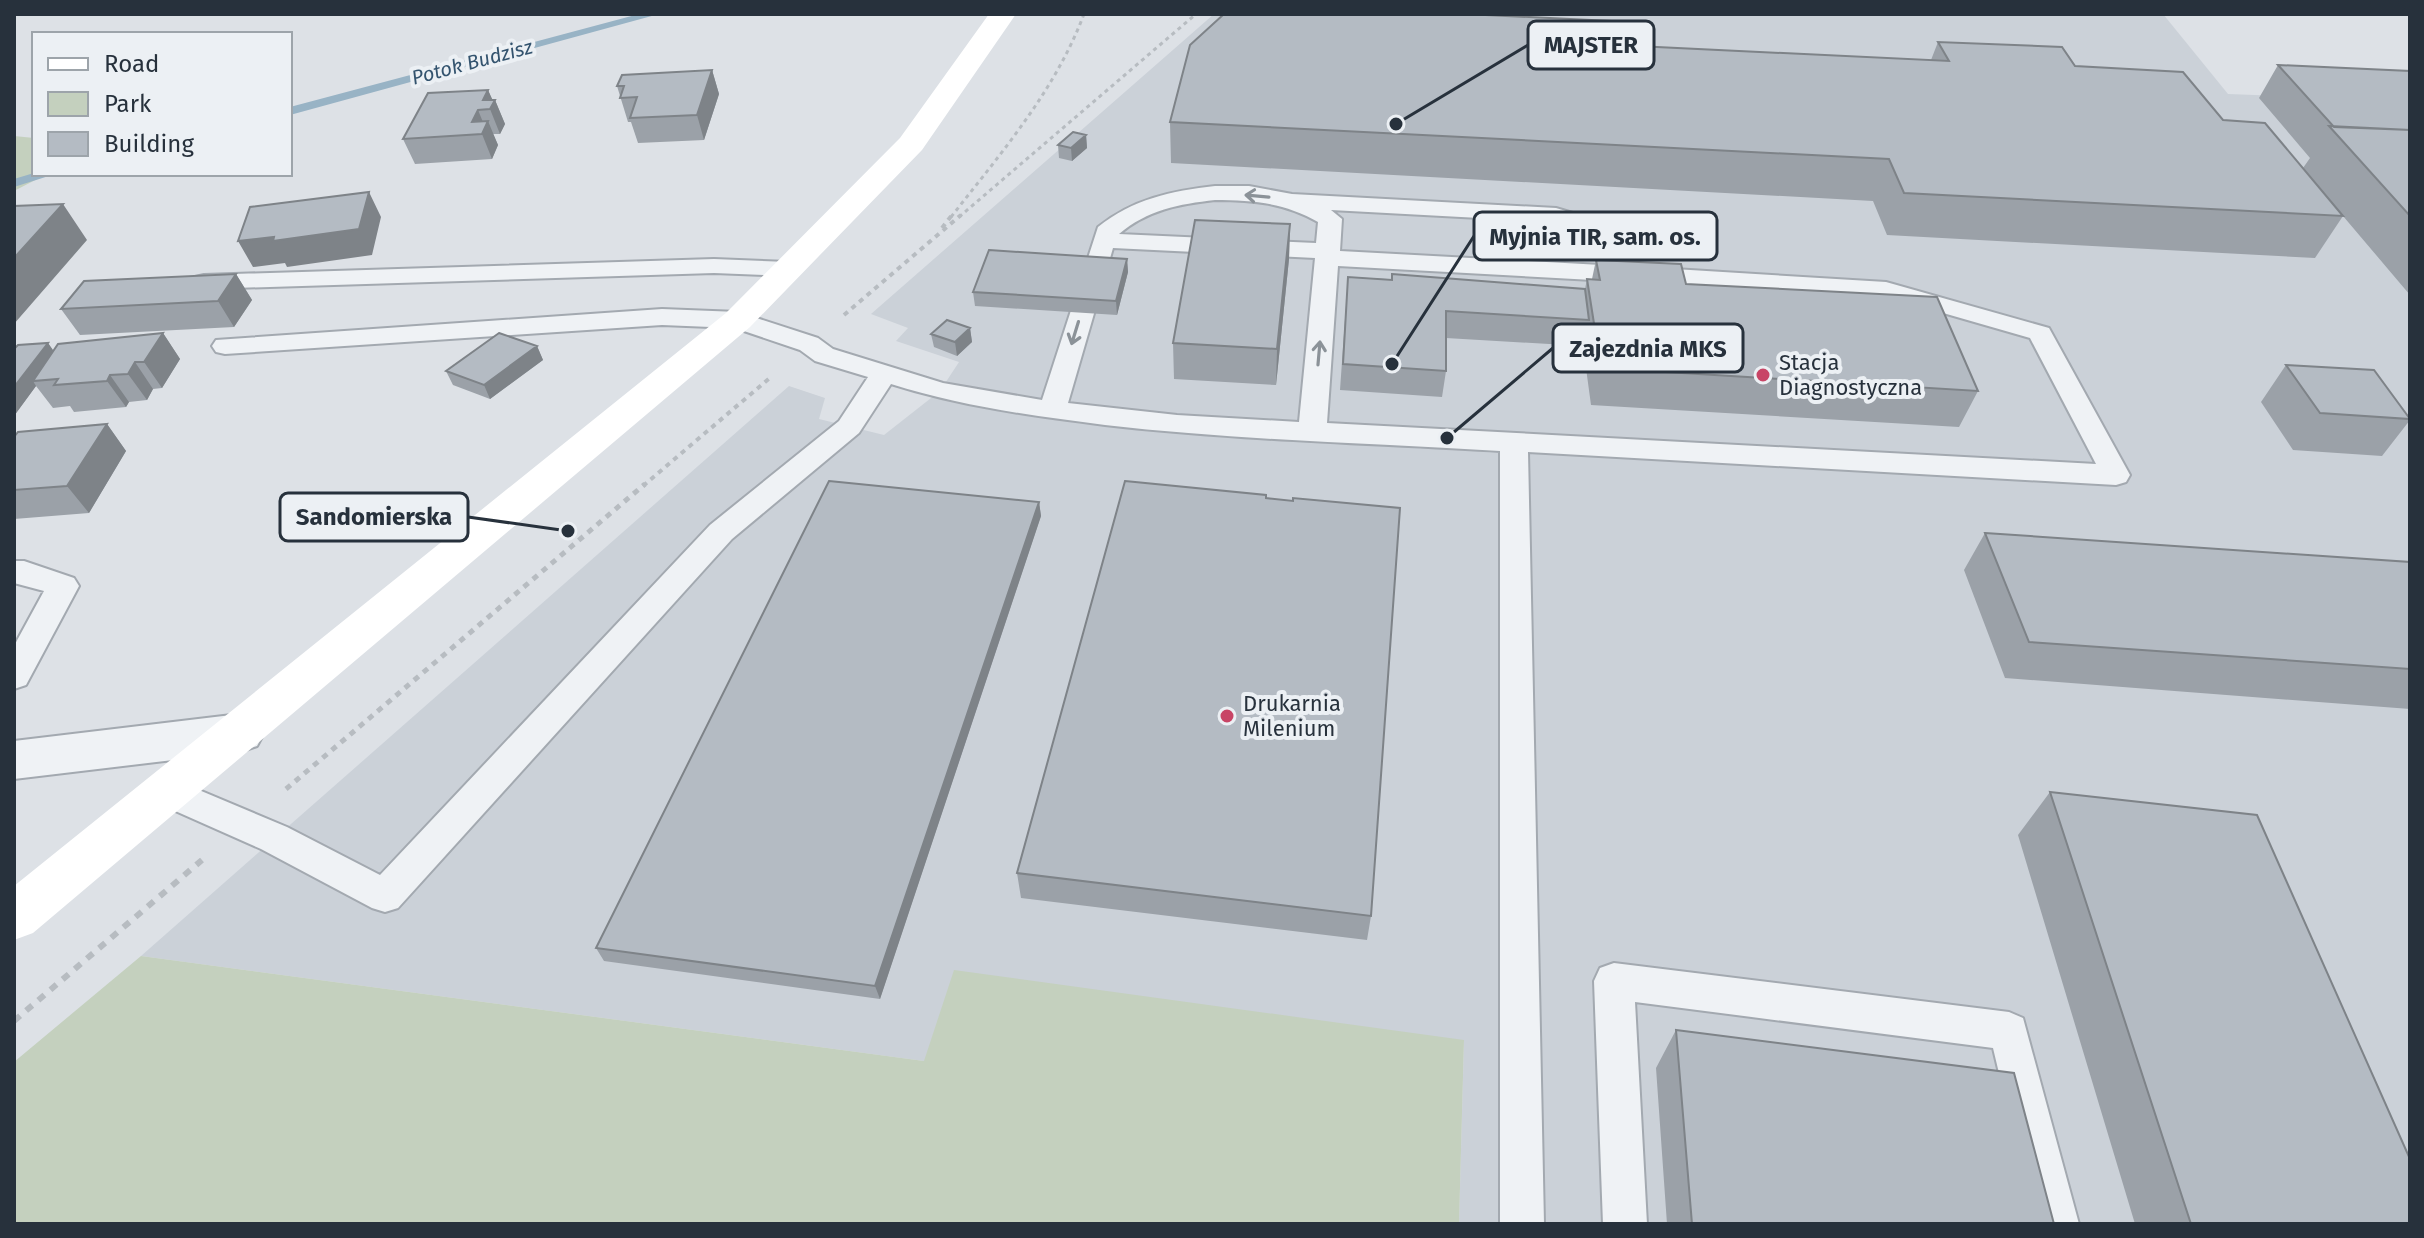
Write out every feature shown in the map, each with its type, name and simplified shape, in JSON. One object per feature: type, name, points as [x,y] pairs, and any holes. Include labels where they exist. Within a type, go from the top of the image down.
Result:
[{"type":"street","points":[[958,74],[968,14]]},
{"type":"street","points":[[14,917],[738,320],[911,144],[1003,14]]},
{"type":"street","points":[[958,74],[1029,14]]},
{"type":"street","points":[[14,760],[240,733]]},
{"type":"lane","points":[[1052,410],[1103,240],[1115,222],[1144,205],[1175,198],[1229,194],[1292,201],[1556,215],[1608,231],[1614,273]]},
{"type":"lane","points":[[1292,201],[1320,211],[1330,219],[1312,431]]},
{"type":"lane","points":[[225,346],[662,317],[738,320],[809,344],[824,355],[940,391],[1052,410],[1177,424],[2116,475],[2040,333],[1886,289],[1103,240]]},
{"type":"lane","points":[[204,282],[714,266],[788,269]]},
{"type":"lane","points":[[168,792],[243,825],[385,896],[721,532],[849,427],[884,374]]},
{"type":"lane","points":[[1514,442],[1522,1224]]},
{"type":"lane","points":[[14,572],[24,572],[63,586],[14,676]]},
{"type":"lane","points":[[1625,1224],[1614,981],[2009,1031],[2057,1224]]},
{"type":"path","points":[[934,238],[1059,68],[1078,37],[1084,14]]},
{"type":"path","points":[[14,1021],[1196,14]]},
{"type":"shaded area","points":[[1214,14],[2163,14],[2228,94],[2410,101],[2410,1224],[1459,1224],[1464,1041],[924,1061],[141,956],[789,386],[825,398],[819,419],[884,435],[940,391],[959,362],[896,341],[908,328],[871,314]]},
{"type":"green space","points":[[14,136],[32,138],[32,176],[43,176],[14,191]]},
{"type":"green space","points":[[141,956],[924,1061],[954,970],[1464,1040],[1459,1224],[14,1224],[14,1062]]},
{"type":"building","points":[[1224,14],[1465,14],[1611,21],[1616,45],[1949,61],[1938,42],[2062,47],[2075,66],[2183,72],[2223,120],[2265,123],[2343,216],[1904,193],[1889,159],[1170,122],[1190,45]]},
{"type":"building","points":[[2278,65],[2410,71],[2410,130],[2334,127]]},
{"type":"building","points":[[712,70],[697,115],[630,118],[637,97],[620,98],[624,86],[617,86],[622,75]]},
{"type":"building","points":[[488,90],[483,100],[495,100],[490,109],[478,110],[472,122],[488,121],[482,134],[403,139],[428,93]]},
{"type":"building","points":[[2329,126],[2410,130],[2410,216]]},
{"type":"building","points":[[1073,132],[1086,135],[1071,148],[1058,145]]},
{"type":"building","points":[[369,192],[359,229],[273,241],[274,237],[238,241],[250,207]]},
{"type":"building","points":[[63,204],[14,258],[14,206]]},
{"type":"building","points":[[1195,220],[1290,224],[1277,349],[1173,343]]},
{"type":"building","points":[[989,250],[1127,259],[1116,301],[973,292]]},
{"type":"building","points":[[1596,260],[1681,264],[1686,284],[1937,297],[1978,391],[1601,368],[1587,279],[1600,280]]},
{"type":"building","points":[[236,274],[218,301],[61,309],[84,281]]},
{"type":"building","points":[[1392,274],[1585,289],[1589,320],[1446,311],[1446,371],[1343,364],[1348,277],[1392,280]]},
{"type":"building","points":[[947,320],[970,328],[955,342],[931,334]]},
{"type":"building","points":[[163,333],[144,362],[135,362],[128,374],[110,375],[107,381],[54,385],[58,379],[33,381],[58,344]]},
{"type":"building","points":[[499,333],[537,346],[484,385],[446,371]]},
{"type":"building","points":[[48,343],[14,387],[14,349],[18,345]]},
{"type":"building","points":[[2286,365],[2374,370],[2410,419],[2320,413]]},
{"type":"building","points":[[107,424],[67,486],[14,490],[14,437],[18,432]]},
{"type":"building","points":[[829,481],[1039,502],[875,986],[596,948]]},
{"type":"building","name":"Drukarnia Milenium","points":[[1125,481],[1266,495],[1266,498],[1293,501],[1293,498],[1400,508],[1371,916],[1017,873]]},
{"type":"building","points":[[1985,533],[2410,562],[2410,669],[2029,642]]},
{"type":"building","points":[[2050,792],[2257,815],[2410,1159],[2410,1224],[2191,1224]]},
{"type":"building","points":[[1676,1030],[2014,1073],[2054,1224],[1692,1224]]},
{"type":"waterway","name":"Potok Budzisz","points":[[292,110],[653,14]]},
{"type":"waterway","name":"Potok Budzisz","points":[[14,183],[40,176]]},
{"type":"place","name":"MAJSTER","points":[[1396,124]]},
{"type":"place","name":"Myjnia TIR, sam. os.","points":[[1392,364]]},
{"type":"place","name":"Stacja Diagnostyczna","points":[[1763,375]]},
{"type":"place","name":"Zajezdnia MKS","points":[[1447,438]]},
{"type":"place","name":"Sandomierska","points":[[568,531]]},
{"type":"place","name":"Drukarnia Milenium","points":[[1227,716]]}]
